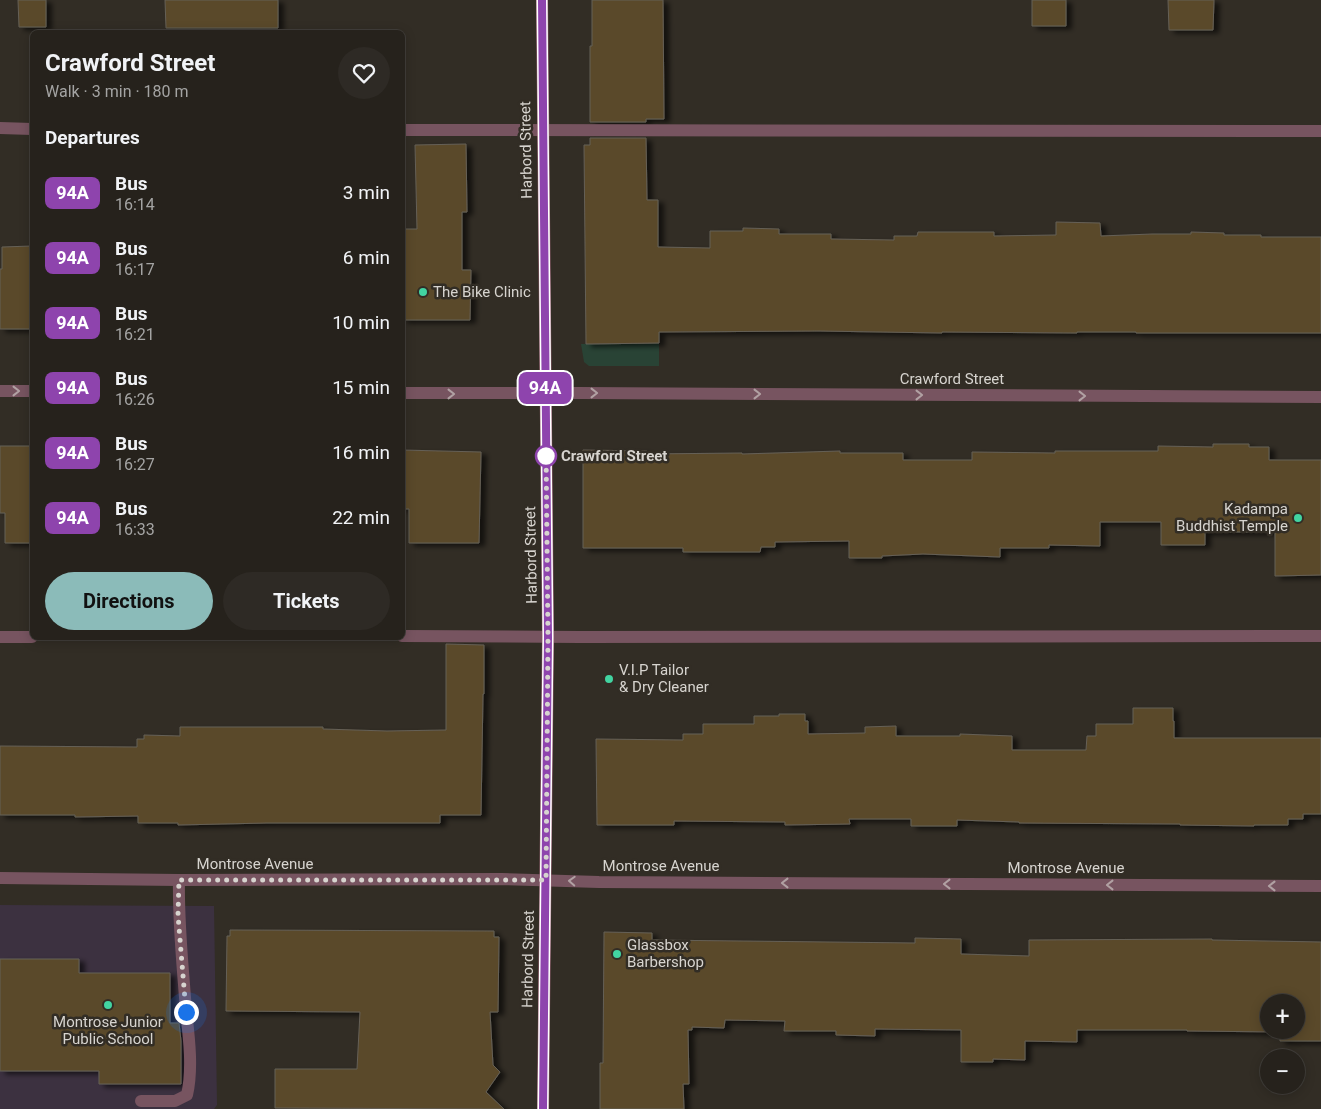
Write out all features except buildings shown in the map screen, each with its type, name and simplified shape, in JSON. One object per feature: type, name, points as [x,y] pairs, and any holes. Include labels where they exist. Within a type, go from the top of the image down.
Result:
[{"type":"street","name":"Harbord Street","points":[[542,0],[548,637],[543,1109]]},
{"type":"street","points":[[0,128],[30,128]]},
{"type":"street","points":[[405,130],[1321,131]]},
{"type":"street","points":[[0,391],[30,391]]},
{"type":"street","name":"Crawford Street","points":[[405,394],[1321,397]]},
{"type":"street","points":[[0,636],[30,636]]},
{"type":"street","points":[[405,636],[1321,636]]},
{"type":"street","name":"Montrose Avenue","points":[[0,878],[1321,886]]},
{"type":"street","points":[[141,1101],[175,1100],[187,1095],[190,1082],[188,1031],[178,915],[179,880]]},
{"type":"shaded area","name":"Montrose Junior Public School","points":[[0,905],[214,906],[217,1105],[214,1109],[0,1109]]},
{"type":"green space","points":[[659,343],[659,366],[589,366],[584,362],[581,344]]},
{"type":"bus line","name":"94A","points":[[542,0],[548,637],[543,1109]]},
{"type":"place","name":"The Bike Clinic","points":[[423,292]]},
{"type":"place","name":"Crawford Street","points":[[546,456]]},
{"type":"place","name":"Kadampa Buddhist Temple","points":[[1298,518]]},
{"type":"place","name":"V.I.P Tailor & Dry Cleaner","points":[[609,679]]},
{"type":"place","name":"Glassbox Barbershop","points":[[617,954]]},
{"type":"place","name":"Montrose Junior Public School","points":[[108,1005]]},
{"type":"route","points":[[186,1012],[178,915],[179,880],[546,880],[548,637],[546,449],[546,456]]}]
